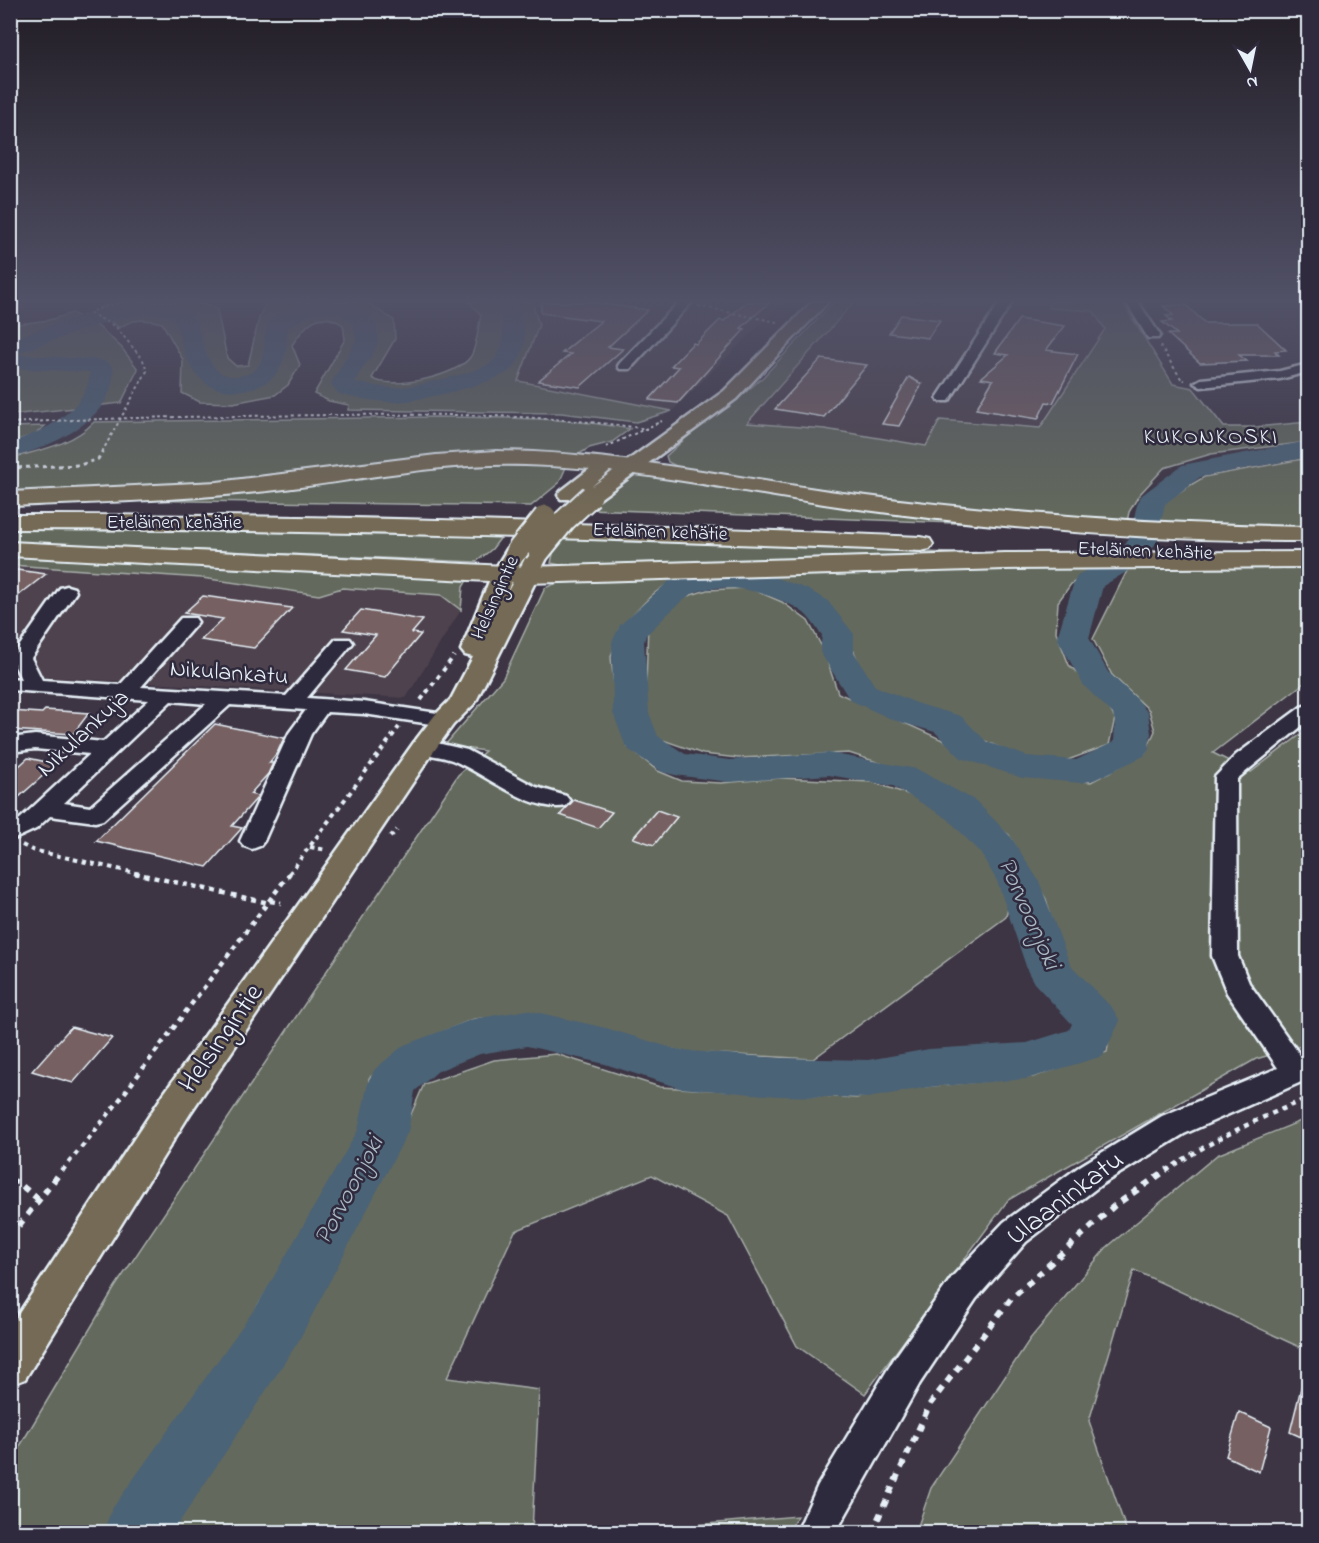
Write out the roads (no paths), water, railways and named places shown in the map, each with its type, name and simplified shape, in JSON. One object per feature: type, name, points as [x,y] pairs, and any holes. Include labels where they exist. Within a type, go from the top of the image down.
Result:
[{"type":"highway","points":[[10,499],[224,488],[485,459],[581,462],[904,508],[1081,543],[1196,547],[1308,560]]},
{"type":"highway","name":"Eteläinen kehätie","points":[[10,508],[232,508],[487,513],[1081,543]]},
{"type":"highway","name":"Eteläinen kehätie","points":[[10,522],[490,527],[1081,543]]},
{"type":"highway","points":[[10,549],[515,575],[1005,561],[1081,543],[1196,547],[1308,534]]},
{"type":"highway","name":"Eteläinen kehätie","points":[[1196,547],[1308,540]]},
{"type":"highway","name":"Eteläinen kehätie","points":[[1196,547],[1308,555]]},
{"type":"main road","name":"Helsingintie","points":[[10,1365],[178,1102],[444,720],[449,701],[469,660],[528,551],[543,518],[568,495],[696,418],[737,389],[751,374]]},
{"type":"main road","name":"Helsingintie","points":[[528,551],[591,496],[617,467]]},
{"type":"street","points":[[944,398],[959,374]]},
{"type":"street","points":[[1201,383],[1272,374]]},
{"type":"street","points":[[35,686],[21,658],[67,592]]},
{"type":"street","points":[[125,692],[188,622]]},
{"type":"street","points":[[292,703],[342,643]]},
{"type":"street","name":"Nikulankatu","points":[[10,684],[321,705],[444,720]]},
{"type":"street","name":"Nikulankuja","points":[[16,839],[28,824],[166,695]]},
{"type":"street","points":[[45,808],[94,815],[224,699]]},
{"type":"street","points":[[252,841],[300,734],[321,705]]},
{"type":"street","points":[[1304,1079],[1237,986],[1225,956],[1225,795],[1226,777],[1244,759],[1308,711]]},
{"type":"street","points":[[10,745],[35,742],[109,748]]},
{"type":"street","points":[[424,747],[459,755],[528,792],[558,801]]},
{"type":"street","name":"Ulaaninkatu","points":[[816,1533],[832,1499],[907,1371],[964,1288],[1015,1232],[1091,1175],[1173,1125],[1304,1079]]},
{"type":"waterway","name":"Porvoonjoki","points":[[10,450],[55,432],[85,410],[95,396],[102,374]]},
{"type":"waterway","name":"Porvoonjoki","points":[[209,374],[221,382],[231,383],[253,380],[263,374]]},
{"type":"waterway","name":"Porvoonjoki","points":[[346,374],[343,384],[347,389],[394,395],[449,385],[485,374]]},
{"type":"waterway","name":"Porvoonjoki","points":[[135,1532],[278,1323],[383,1132],[392,1082],[421,1058],[473,1037],[527,1028],[606,1046],[679,1069],[778,1077],[868,1079],[929,1068],[1027,1061],[1086,1043],[1097,1021],[1050,972],[1018,881],[997,846],[962,810],[904,777],[829,764],[729,771],[675,764],[642,742],[631,713],[628,642],[631,632],[680,588],[720,579],[755,581],[796,596],[816,607],[838,634],[837,652],[862,693],[906,712],[948,724],[974,750],[1022,767],[1081,772],[1131,748],[1133,733],[1130,713],[1096,679],[1073,638],[1089,582],[1130,557],[1142,542],[1152,501],[1191,471],[1308,449]]},
{"type":"district","name":"KUKONKOSKI","points":[[1211,438]]}]
